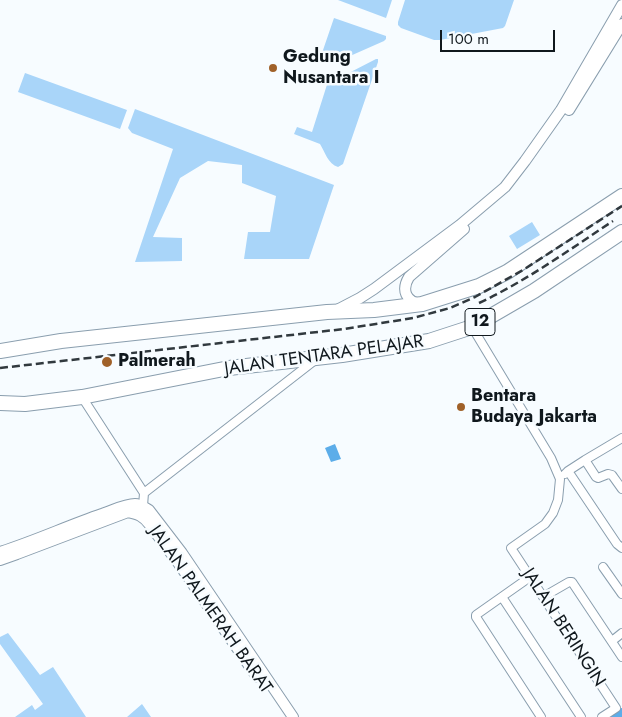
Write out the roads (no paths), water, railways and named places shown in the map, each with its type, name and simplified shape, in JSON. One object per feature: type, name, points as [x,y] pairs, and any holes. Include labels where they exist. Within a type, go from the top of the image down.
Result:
[{"type":"highway","name":"12","points":[[0,351],[61,340],[422,304],[479,286],[507,272],[622,196]]},
{"type":"highway","name":"JALAN TENTARA PELAJAR","points":[[0,402],[25,404],[82,397],[229,368],[316,358],[429,341],[472,327],[534,291],[622,232]]},
{"type":"highway","points":[[0,342],[61,340]]},
{"type":"main road","points":[[334,312],[374,289],[460,225],[505,187],[561,110],[622,5]]},
{"type":"main road","points":[[422,304],[415,303],[406,295],[406,283],[409,277],[509,190],[530,166],[570,110],[622,24]]},
{"type":"main road","points":[[0,560],[128,505],[136,504],[143,506]]},
{"type":"main road","name":"JALAN PALMERAH BARAT","points":[[143,506],[149,510],[182,553],[293,717]]},
{"type":"main road","name":"JALAN PALMERAH BARAT","points":[[85,524],[128,512],[138,514],[144,518],[179,564],[285,717]]},
{"type":"main road","points":[[0,552],[85,524]]},
{"type":"street","points":[[472,327],[551,458],[560,479],[568,471],[622,438]]},
{"type":"street","points":[[144,493],[316,358]]},
{"type":"street","points":[[82,397],[144,493],[143,506]]},
{"type":"street","points":[[585,460],[596,477],[612,475],[622,488]]},
{"type":"street","points":[[568,471],[617,544],[622,548]]},
{"type":"street","name":"JALAN BERINGIN","points":[[560,479],[558,500],[553,513],[545,524],[510,548],[619,708]]},
{"type":"street","points":[[603,567],[622,594]]},
{"type":"street","points":[[530,577],[476,615],[476,619],[541,717]]},
{"type":"street","points":[[543,597],[572,582],[622,657]]},
{"type":"street","points":[[502,597],[581,717]]},
{"type":"street","points":[[612,640],[622,633]]},
{"type":"street","points":[[602,717],[619,708]]},
{"type":"waterway","points":[[618,717],[622,715]]},
{"type":"railway","points":[[0,368],[344,329],[413,318],[450,308],[475,297],[523,270],[622,206]]},
{"type":"railway","points":[[479,303],[530,275],[613,221]]},
{"type":"place","name":"Gedung Nusantara I","points":[[273,68]]},
{"type":"place","name":"Palmerah","points":[[107,362]]},
{"type":"place","name":"Bentara Budaya Jakarta","points":[[461,407]]}]
